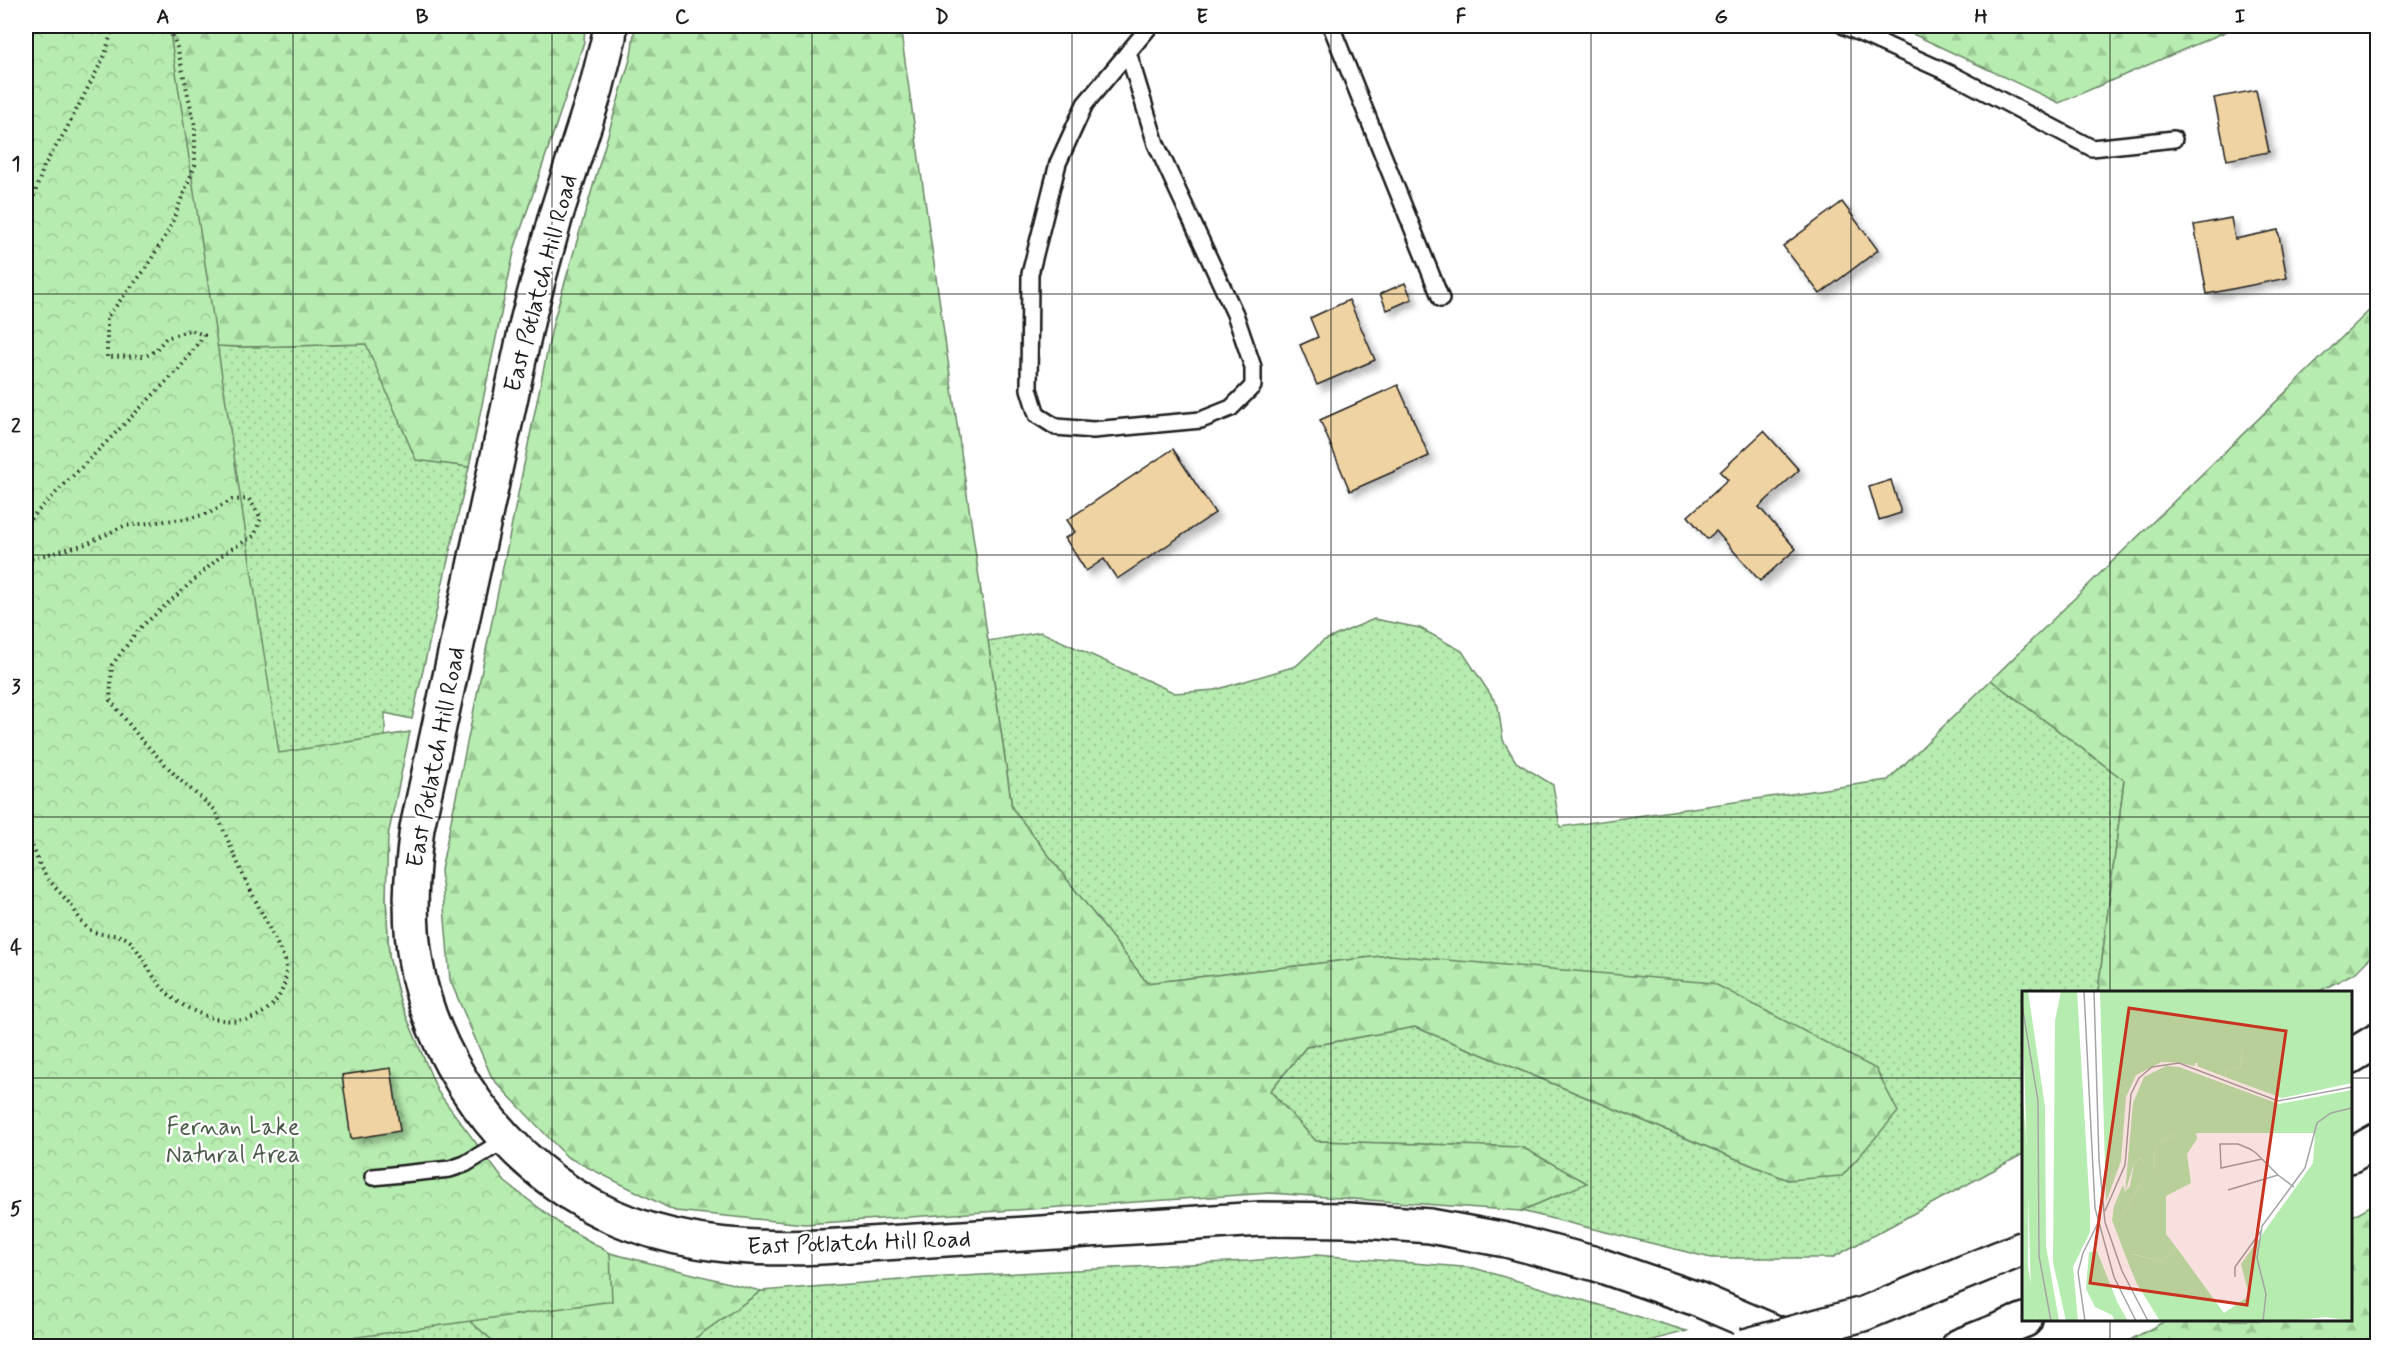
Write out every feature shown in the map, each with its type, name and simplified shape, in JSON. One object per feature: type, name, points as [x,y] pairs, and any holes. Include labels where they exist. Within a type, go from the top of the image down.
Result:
[{"type":"main road","name":"East Potlatch Hill Road","points":[[610,26],[596,89],[556,215],[528,318],[422,805],[411,875],[411,923],[416,966],[430,1016],[450,1060],[474,1101],[505,1140],[542,1172],[587,1203],[628,1223],[675,1237],[726,1246],[780,1249],[1261,1219],[1349,1220],[1430,1226],[1506,1240],[1596,1264],[1697,1299],[1807,1347]]},
{"type":"main road","points":[[2352,1056],[2378,1040]]},
{"type":"main road","points":[[2352,1155],[2378,1140]]},
{"type":"main road","points":[[1745,1347],[1863,1314],[2022,1249]]},
{"type":"main road","points":[[1959,1347],[2023,1321]]},
{"type":"lane","points":[[1128,52],[1156,144],[1235,314],[1252,367],[1253,386],[1231,408],[1201,420],[1093,430],[1056,427],[1037,415],[1029,390],[1030,274],[1058,163],[1085,104],[1128,52],[1150,26]]},
{"type":"lane","points":[[1331,26],[1441,299]]},
{"type":"lane","points":[[1844,26],[1953,75],[2092,148],[2174,139]]},
{"type":"lane","points":[[373,1177],[450,1169],[465,1164],[505,1140]]},
{"type":"path","points":[[26,219],[44,166],[66,130],[105,55],[113,26]]},
{"type":"path","points":[[26,523],[179,369],[204,335],[191,330],[166,338],[155,351],[146,356],[107,357],[107,317],[144,271],[169,230],[195,165],[195,126],[178,50],[169,26]]},
{"type":"path","points":[[26,560],[86,544],[124,526],[191,518],[209,513],[232,500],[249,499],[261,518],[254,536],[223,554],[139,629],[112,665],[111,700],[140,738],[180,780],[214,810],[243,876],[285,960],[287,972],[284,987],[266,1011],[256,1017],[227,1022],[209,1017],[176,1000],[159,985],[133,944],[124,936],[99,933],[88,929],[45,876],[26,835]]},
{"type":"path","points":[[26,996],[31,1012],[31,1023],[30,1038],[26,1042]]},
{"type":"green space","points":[[26,26],[585,26],[584,42],[515,247],[469,467],[416,460],[366,344],[242,347],[26,339]]},
{"type":"green space","name":"Fernan Lake Natural Area","points":[[26,26],[169,26],[279,753],[410,732],[388,836],[386,898],[389,957],[400,1001],[438,1092],[505,1182],[563,1226],[610,1253],[612,1301],[294,1346],[26,1346]]},
{"type":"green space","points":[[635,26],[900,26],[1012,808],[1147,983],[1390,955],[1713,983],[1876,1069],[1898,1112],[1842,1176],[1788,1180],[1415,1027],[1306,1047],[1270,1091],[1316,1141],[1522,1147],[1587,1183],[1521,1211],[1270,1193],[805,1224],[675,1211],[567,1157],[492,1078],[450,980],[441,870],[553,323],[631,56]]},
{"type":"green space","points":[[1896,26],[2239,26],[2059,103]]},
{"type":"green space","points":[[2377,303],[2377,951],[2356,972],[2320,991],[2098,991],[2124,780],[1991,680]]},
{"type":"green space","name":"Fernan Lake Natural Area","points":[[26,339],[242,347],[367,344],[416,459],[469,467],[412,719],[385,713],[386,898],[389,957],[400,1001],[419,1048],[414,1273],[499,1346],[26,1346]]},
{"type":"green space","points":[[1374,619],[1420,628],[1462,651],[1498,706],[1503,740],[1516,762],[1553,785],[1560,827],[1888,780],[1991,680],[2124,780],[2098,991],[2022,991],[2022,1155],[1832,1258],[1711,1258],[1521,1211],[1586,1183],[1522,1147],[1316,1141],[1270,1091],[1306,1047],[1415,1027],[1788,1180],[1390,955],[1147,983],[1012,808],[988,641],[1041,632],[1175,693],[1215,690],[1296,666],[1323,641]]},
{"type":"green space","points":[[2377,1202],[2377,1346],[2119,1346],[2165,1321],[2352,1321],[2352,1216]]},
{"type":"green space","points":[[563,1226],[610,1253],[761,1291],[684,1346],[499,1346],[414,1273]]},
{"type":"green space","points":[[1316,1255],[1474,1268],[1687,1331],[1630,1346],[684,1346],[761,1291],[926,1278],[1247,1261]]},
{"type":"building","points":[[2256,90],[2269,152],[2227,160],[2214,98]]},
{"type":"building","points":[[1842,202],[1878,250],[1820,294],[1783,246]]},
{"type":"building","points":[[2231,218],[2235,239],[2278,230],[2287,278],[2207,294],[2194,225]]},
{"type":"building","points":[[1405,283],[1412,299],[1387,310],[1380,294]]},
{"type":"building","points":[[1349,300],[1375,360],[1317,385],[1300,345],[1318,337],[1310,318]]},
{"type":"building","points":[[1398,385],[1429,456],[1350,491],[1320,420]]},
{"type":"building","points":[[1764,431],[1799,470],[1759,507],[1796,549],[1760,581],[1716,531],[1707,539],[1688,516],[1728,480],[1720,472]]},
{"type":"building","points":[[1173,449],[1215,513],[1117,579],[1104,559],[1086,571],[1065,538],[1075,532],[1067,520]]},
{"type":"building","points":[[1891,480],[1901,513],[1879,520],[1869,487]]},
{"type":"building","points":[[391,1068],[400,1131],[351,1139],[342,1075]]}]
